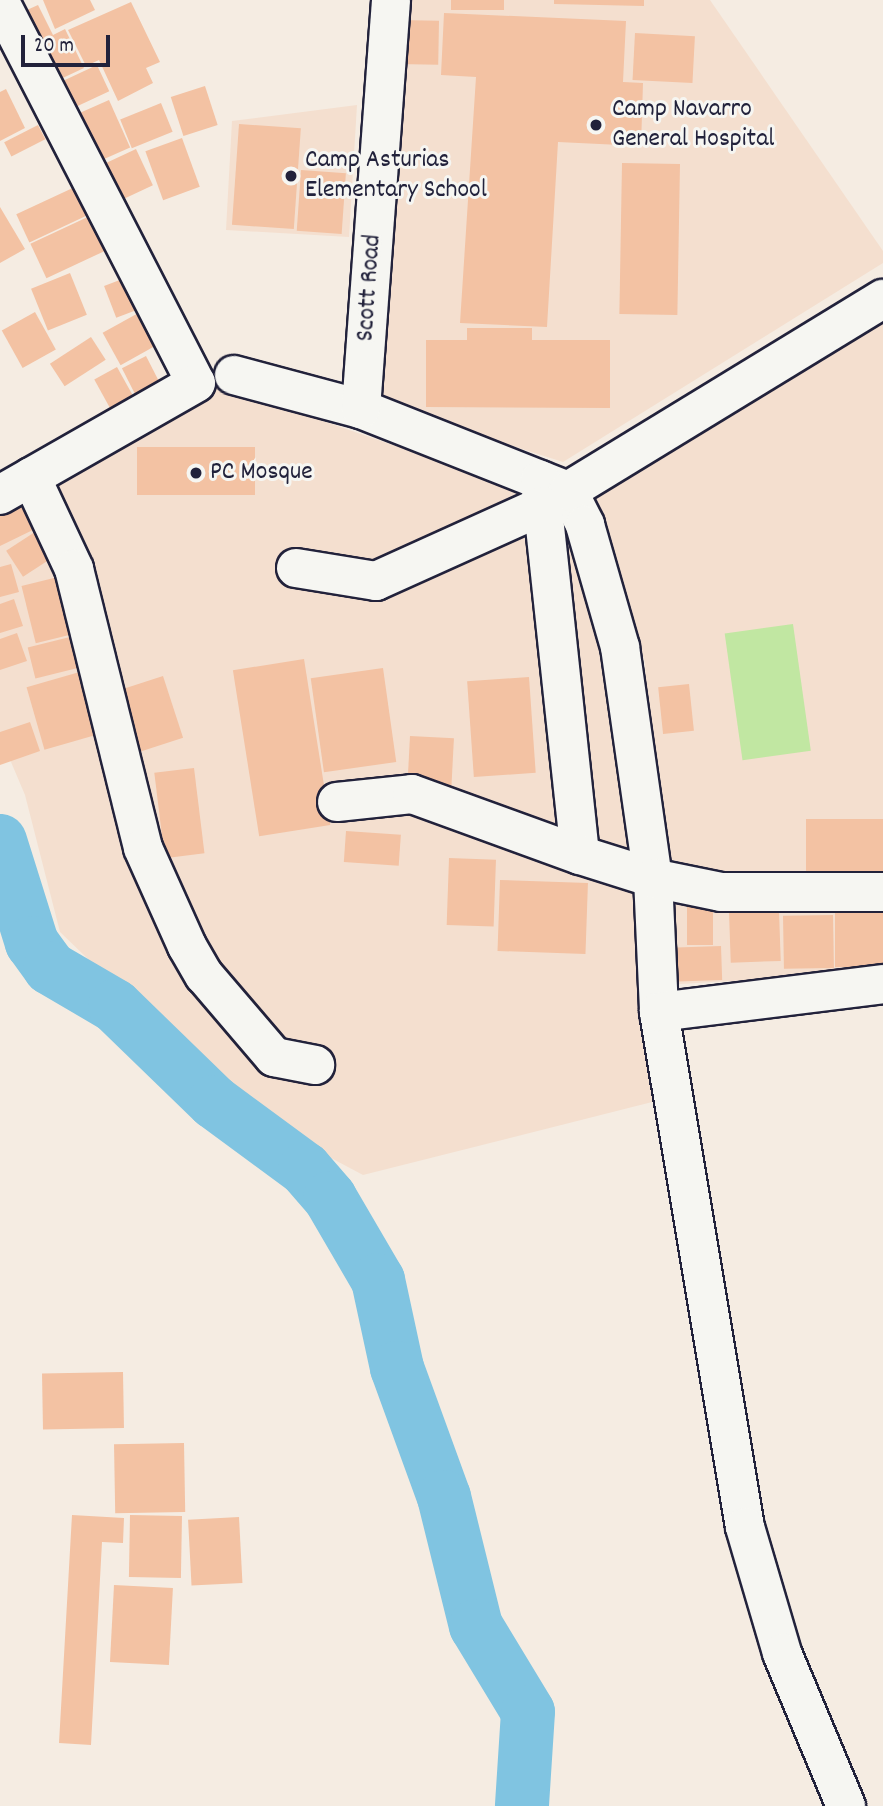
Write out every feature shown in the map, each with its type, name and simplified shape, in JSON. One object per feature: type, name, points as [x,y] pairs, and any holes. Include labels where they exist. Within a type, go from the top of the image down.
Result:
[{"type":"street","name":"Scott Road","points":[[361,409],[391,0]]},
{"type":"street","points":[[0,2],[196,383],[15,486],[74,569],[143,848],[187,946],[204,975],[274,1057],[315,1065]]},
{"type":"street","points":[[296,568],[376,581],[550,492],[883,299]]},
{"type":"street","points":[[234,375],[361,409],[550,492],[585,525],[620,647],[653,878],[659,1013],[745,1527],[782,1653],[846,1806]]},
{"type":"street","points":[[550,492],[580,855]]},
{"type":"street","points":[[337,802],[412,794],[580,855],[653,878],[721,892],[883,892]]},
{"type":"street","points":[[659,1013],[883,984]]},
{"type":"shaded area","name":"Camp Navarro General Hospital","points":[[404,0],[710,0],[883,251],[883,263],[563,462],[375,402]]},
{"type":"shaded area","name":"Camp Asturias Elementary School","points":[[357,105],[349,237],[226,230],[232,121]]},
{"type":"shaded area","points":[[883,289],[883,972],[664,985],[645,663],[597,503],[577,471]]},
{"type":"shaded area","points":[[218,385],[559,502],[607,630],[664,1099],[363,1175],[250,1115],[60,932],[25,795],[0,736],[0,508]]},
{"type":"green space","points":[[793,624],[811,751],[742,760],[725,634]]},
{"type":"building","points":[[43,0],[90,0],[95,10],[55,29]]},
{"type":"building","points":[[451,0],[504,0],[504,10],[451,10]]},
{"type":"building","points":[[554,0],[644,0],[644,6],[554,4]]},
{"type":"building","points":[[131,2],[160,62],[146,68],[153,83],[118,101],[99,60],[86,66],[68,30]]},
{"type":"building","points":[[38,5],[53,35],[65,29],[84,68],[52,83],[18,14]]},
{"type":"building","points":[[444,13],[626,21],[623,82],[643,83],[641,146],[558,142],[547,327],[460,323],[476,77],[441,75]]},
{"type":"building","points":[[398,20],[439,21],[438,65],[397,64]]},
{"type":"building","points":[[635,33],[695,36],[692,83],[633,80]]},
{"type":"building","points":[[97,65],[109,91],[65,112],[53,86]]},
{"type":"building","points":[[205,86],[218,125],[183,136],[171,97]]},
{"type":"building","points":[[6,89],[25,128],[0,141],[0,92]]},
{"type":"building","points":[[109,100],[130,148],[95,163],[73,116]]},
{"type":"building","points":[[161,103],[173,132],[132,148],[120,119]]},
{"type":"building","points":[[239,124],[301,128],[294,229],[232,225]]},
{"type":"building","points":[[38,125],[45,139],[11,157],[4,142]]},
{"type":"building","points":[[182,138],[200,187],[163,200],[145,151]]},
{"type":"building","points":[[136,149],[153,185],[120,200],[103,164]]},
{"type":"building","points":[[622,163],[680,164],[677,315],[619,314]]},
{"type":"building","points":[[301,170],[346,173],[342,234],[297,231]]},
{"type":"building","points":[[77,186],[90,214],[29,242],[16,214]]},
{"type":"building","points":[[0,207],[25,249],[0,263]]},
{"type":"building","points":[[92,215],[108,249],[46,278],[30,244]]},
{"type":"building","points":[[70,273],[87,315],[48,330],[31,289]]},
{"type":"building","points":[[133,275],[145,307],[116,318],[104,286]]},
{"type":"building","points":[[142,311],[160,343],[121,365],[103,333]]},
{"type":"building","points":[[35,312],[56,350],[23,368],[2,330]]},
{"type":"building","points":[[467,328],[532,328],[532,340],[610,340],[610,408],[426,407],[426,340],[467,340]]},
{"type":"building","points":[[91,337],[106,360],[65,386],[50,364]]},
{"type":"building","points":[[146,356],[160,384],[136,396],[122,368]]},
{"type":"building","points":[[117,367],[134,398],[111,410],[94,380]]},
{"type":"building","name":"PC Mosque","points":[[137,447],[255,447],[255,495],[137,495]]},
{"type":"building","points":[[22,493],[39,527],[0,546],[0,505]]},
{"type":"building","points":[[38,530],[55,556],[23,577],[6,551]]},
{"type":"building","points":[[11,564],[19,592],[0,597],[0,567]]},
{"type":"building","points":[[70,574],[84,631],[36,643],[21,586]]},
{"type":"building","points":[[14,599],[23,626],[0,633],[0,604]]},
{"type":"building","points":[[17,633],[27,661],[0,670],[0,639]]},
{"type":"building","points":[[82,634],[90,665],[35,679],[28,648]]},
{"type":"building","points":[[304,659],[330,825],[259,836],[233,670]]},
{"type":"building","points":[[383,668],[396,762],[324,772],[311,678]]},
{"type":"building","points":[[90,669],[108,731],[44,750],[27,687]]},
{"type":"building","points":[[163,676],[183,738],[138,752],[118,691]]},
{"type":"building","points":[[529,677],[536,773],[474,777],[467,681]]},
{"type":"building","points":[[689,684],[694,731],[663,734],[658,687]]},
{"type":"building","points":[[30,722],[40,751],[0,765],[0,732]]},
{"type":"building","points":[[410,736],[454,738],[451,785],[408,783]]},
{"type":"building","points":[[194,768],[204,853],[165,858],[154,773]]},
{"type":"building","points":[[806,819],[883,819],[883,874],[806,874]]},
{"type":"building","points":[[346,831],[401,835],[399,866],[344,862]]},
{"type":"building","points":[[449,858],[496,860],[494,927],[447,925]]},
{"type":"building","points":[[500,880],[588,883],[585,954],[498,951]]},
{"type":"building","points":[[687,894],[713,894],[713,945],[687,945]]},
{"type":"building","points":[[779,911],[781,961],[731,963],[729,913]]},
{"type":"building","points":[[835,912],[883,912],[883,967],[835,967]]},
{"type":"building","points":[[833,915],[834,968],[784,969],[783,916]]},
{"type":"building","points":[[721,946],[722,980],[663,982],[662,948]]},
{"type":"building","points":[[123,1372],[124,1428],[43,1429],[42,1373]]},
{"type":"building","points":[[184,1443],[185,1512],[115,1513],[114,1444]]},
{"type":"building","points":[[72,1515],[124,1518],[123,1543],[102,1542],[91,1745],[59,1743]]},
{"type":"building","points":[[130,1515],[182,1516],[181,1578],[129,1577]]},
{"type":"building","points":[[239,1517],[242,1583],[192,1586],[188,1520]]},
{"type":"building","points":[[114,1585],[173,1588],[169,1665],[110,1662]]},
{"type":"waterway","points":[[0,841],[32,943],[50,968],[115,1006],[214,1102],[305,1169],[330,1198],[378,1280],[397,1368],[444,1497],[476,1626],[528,1712],[522,1806]]},
{"type":"place","name":"Camp Navarro General Hospital","points":[[596,125]]},
{"type":"place","name":"Camp Asturias Elementary School","points":[[291,176]]},
{"type":"place","name":"PC Mosque","points":[[196,473]]}]
